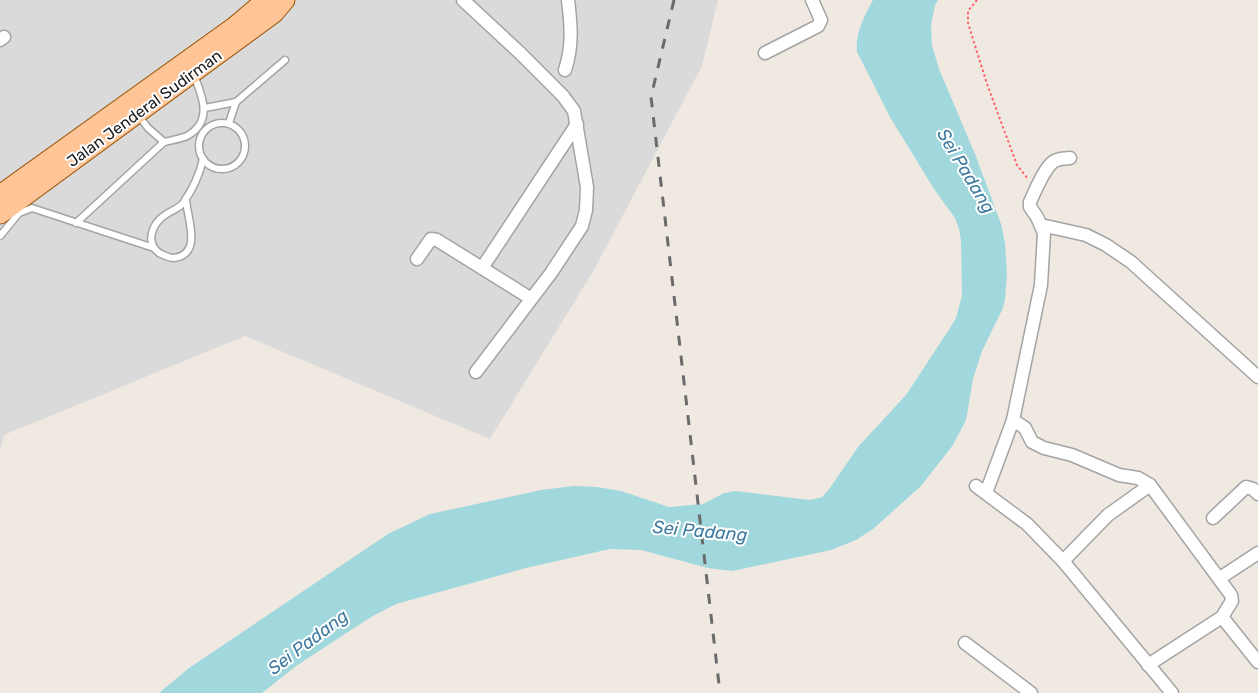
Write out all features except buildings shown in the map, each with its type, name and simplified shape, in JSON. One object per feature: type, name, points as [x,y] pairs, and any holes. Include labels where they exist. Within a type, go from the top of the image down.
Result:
[{"type":"main road","name":"Jalan Jenderal Sudirman","points":[[0,214],[266,0]]},
{"type":"main road","name":"Jalan Jenderal Sudirman","points":[[0,195],[132,108],[193,72],[274,14],[285,0]]},
{"type":"street","points":[[463,0],[514,47],[563,96],[574,111],[587,187],[586,210],[582,226],[551,273],[530,298],[476,372]]},
{"type":"street","points":[[565,70],[570,55],[572,31],[568,0]]},
{"type":"street","points":[[765,53],[818,26],[821,20],[812,0]]},
{"type":"street","points":[[482,268],[576,124]]},
{"type":"street","points":[[1070,158],[1059,159],[1053,162],[1030,202],[1030,207],[1044,233],[1041,285],[1013,420],[981,490],[1027,524],[1063,561],[1172,693]]},
{"type":"street","points":[[1041,225],[1086,235],[1106,245],[1131,262],[1258,377]]},
{"type":"street","points":[[417,259],[430,239],[437,240],[530,298]]},
{"type":"street","points":[[1013,420],[1024,428],[1032,442],[1044,448],[1072,456],[1119,475],[1138,478],[1150,485],[1231,595],[1232,601],[1222,618],[1148,664]]},
{"type":"street","points":[[1063,561],[1108,515],[1150,485]]},
{"type":"street","points":[[1213,518],[1246,487],[1253,489],[1258,494]]},
{"type":"street","points":[[1220,578],[1258,553]]},
{"type":"street","points":[[1222,618],[1258,662]]},
{"type":"street","points":[[964,642],[1031,693]]},
{"type":"lane","points":[[205,108],[236,102],[285,60]]},
{"type":"lane","points":[[193,72],[205,108],[198,128],[199,150],[203,160],[209,166],[227,169],[235,166],[241,160],[245,151],[246,142],[243,134],[237,127],[229,123],[222,122],[207,127],[202,132],[199,140]]},
{"type":"lane","points":[[229,123],[236,102]]},
{"type":"lane","points":[[132,108],[148,128],[164,142]]},
{"type":"lane","points":[[76,223],[164,142],[186,136],[198,128]]},
{"type":"lane","points":[[186,198],[192,242],[188,250],[181,255],[172,258],[162,255],[154,248],[150,240],[152,230],[157,222],[166,214],[178,208],[186,198],[203,160]]},
{"type":"lane","points":[[0,236],[19,213],[32,208],[154,248]]},
{"type":"path","points":[[977,0],[968,11],[968,23],[987,84],[1017,165],[1036,189]]},
{"type":"shaded area","points":[[0,0],[718,0],[702,66],[594,270],[490,439],[245,336],[4,435],[0,450]]},
{"type":"water","name":"Sei Padang","points":[[873,0],[938,0],[935,5],[931,25],[932,45],[939,69],[975,154],[1001,224],[1005,243],[1007,274],[1005,299],[1003,308],[982,351],[973,379],[966,420],[953,445],[921,486],[873,529],[856,540],[831,550],[732,571],[708,568],[641,550],[610,549],[526,568],[396,604],[371,617],[296,666],[262,693],[159,693],[189,668],[388,534],[430,514],[541,490],[574,486],[621,491],[669,507],[703,504],[724,493],[736,491],[810,500],[822,497],[858,447],[906,395],[956,318],[962,296],[961,241],[955,218],[934,189],[890,117],[857,52],[857,38],[863,19]]},
{"type":"railway","points":[[674,0],[651,97],[720,693]]}]
